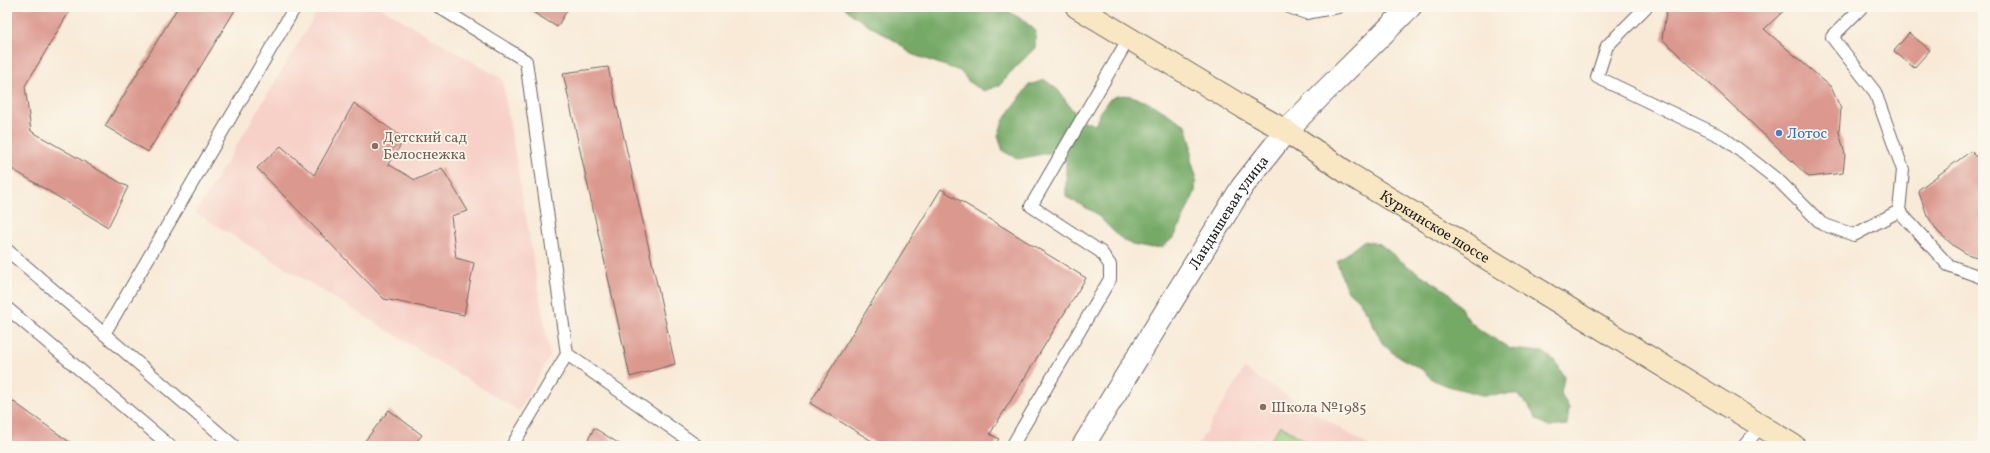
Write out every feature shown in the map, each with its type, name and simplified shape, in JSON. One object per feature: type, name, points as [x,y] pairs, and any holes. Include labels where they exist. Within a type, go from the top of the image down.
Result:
[{"type":"main road","name":"Куркинское шоссе","points":[[1077,7],[1243,107],[1286,131],[1349,174],[1794,446]]},
{"type":"street","name":"Ландышевая улица","points":[[1083,446],[1242,187],[1286,131],[1321,94],[1410,7]]},
{"type":"lane","points":[[104,334],[295,7]]},
{"type":"lane","points":[[440,7],[526,61],[567,354],[512,446]]},
{"type":"lane","points":[[1289,7],[1306,13],[1338,7]]},
{"type":"lane","points":[[1646,7],[1607,46],[1597,77],[1724,138],[1780,182],[1822,224],[1854,235],[1899,211]]},
{"type":"lane","points":[[1862,7],[1832,37],[1875,92],[1903,170],[1899,211],[1948,265],[1983,278]]},
{"type":"lane","points":[[1012,446],[1110,279],[1110,265],[1101,252],[1031,206],[1129,38]]},
{"type":"lane","points":[[7,250],[234,446]]},
{"type":"lane","points":[[7,308],[170,446]]},
{"type":"lane","points":[[567,354],[697,446]]},
{"type":"lane","points":[[1744,446],[1761,426]]},
{"type":"shaded area","name":"Детский сад Белоснежка","points":[[320,7],[380,7],[502,79],[550,356],[519,411],[196,213]]},
{"type":"shaded area","name":"Школа №1985","points":[[1244,369],[1369,446],[1197,446]]},
{"type":"green space","points":[[844,7],[1001,7],[1023,20],[1036,31],[1035,48],[1000,85],[984,91],[970,83],[960,71],[911,54],[897,42],[854,16]]},
{"type":"green space","points":[[1045,80],[1058,90],[1079,119],[1095,125],[1107,102],[1114,97],[1122,95],[1141,99],[1186,125],[1191,143],[1191,160],[1196,176],[1195,192],[1175,236],[1163,247],[1147,248],[1132,245],[1118,236],[1094,212],[1066,197],[1066,162],[1053,152],[1018,159],[1003,151],[998,136],[1003,121],[1029,85]]},
{"type":"green space","points":[[1363,241],[1380,244],[1406,265],[1448,292],[1470,322],[1483,332],[1511,349],[1543,352],[1556,362],[1564,377],[1561,393],[1569,408],[1567,425],[1550,427],[1537,420],[1528,405],[1516,394],[1482,395],[1448,386],[1433,380],[1421,369],[1394,354],[1382,343],[1368,314],[1358,300],[1346,289],[1337,262]]},
{"type":"green space","points":[[1280,425],[1314,446],[1267,446]]},
{"type":"building","points":[[13,7],[72,7],[25,86],[31,131],[128,187],[108,227],[7,166],[7,17]]},
{"type":"building","points":[[178,7],[237,7],[148,152],[105,126]]},
{"type":"building","points":[[525,7],[569,7],[557,27]]},
{"type":"building","points":[[1667,7],[1788,7],[1764,29],[1831,87],[1841,109],[1839,132],[1845,154],[1843,173],[1809,177],[1662,39]]},
{"type":"building","points":[[1909,33],[1930,50],[1914,68],[1894,51]]},
{"type":"building","points":[[608,67],[675,364],[630,377],[563,73]]},
{"type":"building","points":[[354,103],[405,139],[388,164],[415,180],[442,168],[468,211],[451,216],[456,258],[474,263],[464,315],[384,299],[257,168],[281,146],[314,175]]},
{"type":"building","points":[[1971,151],[1983,164],[1983,259],[1967,254],[1954,246],[1938,232],[1927,215],[1918,190]]},
{"type":"building","points":[[941,189],[1086,278],[990,434],[999,439],[994,446],[880,446],[810,403]]},
{"type":"building","points":[[7,397],[75,446],[7,446]]},
{"type":"building","points":[[389,410],[422,435],[413,446],[361,446]]},
{"type":"building","points":[[594,428],[623,446],[585,446]]},
{"type":"place","name":"Лотос","points":[[1779,133]]},
{"type":"place","name":"Детский сад Белоснежка","points":[[375,146]]},
{"type":"place","name":"Школа №1985","points":[[1263,407]]}]
